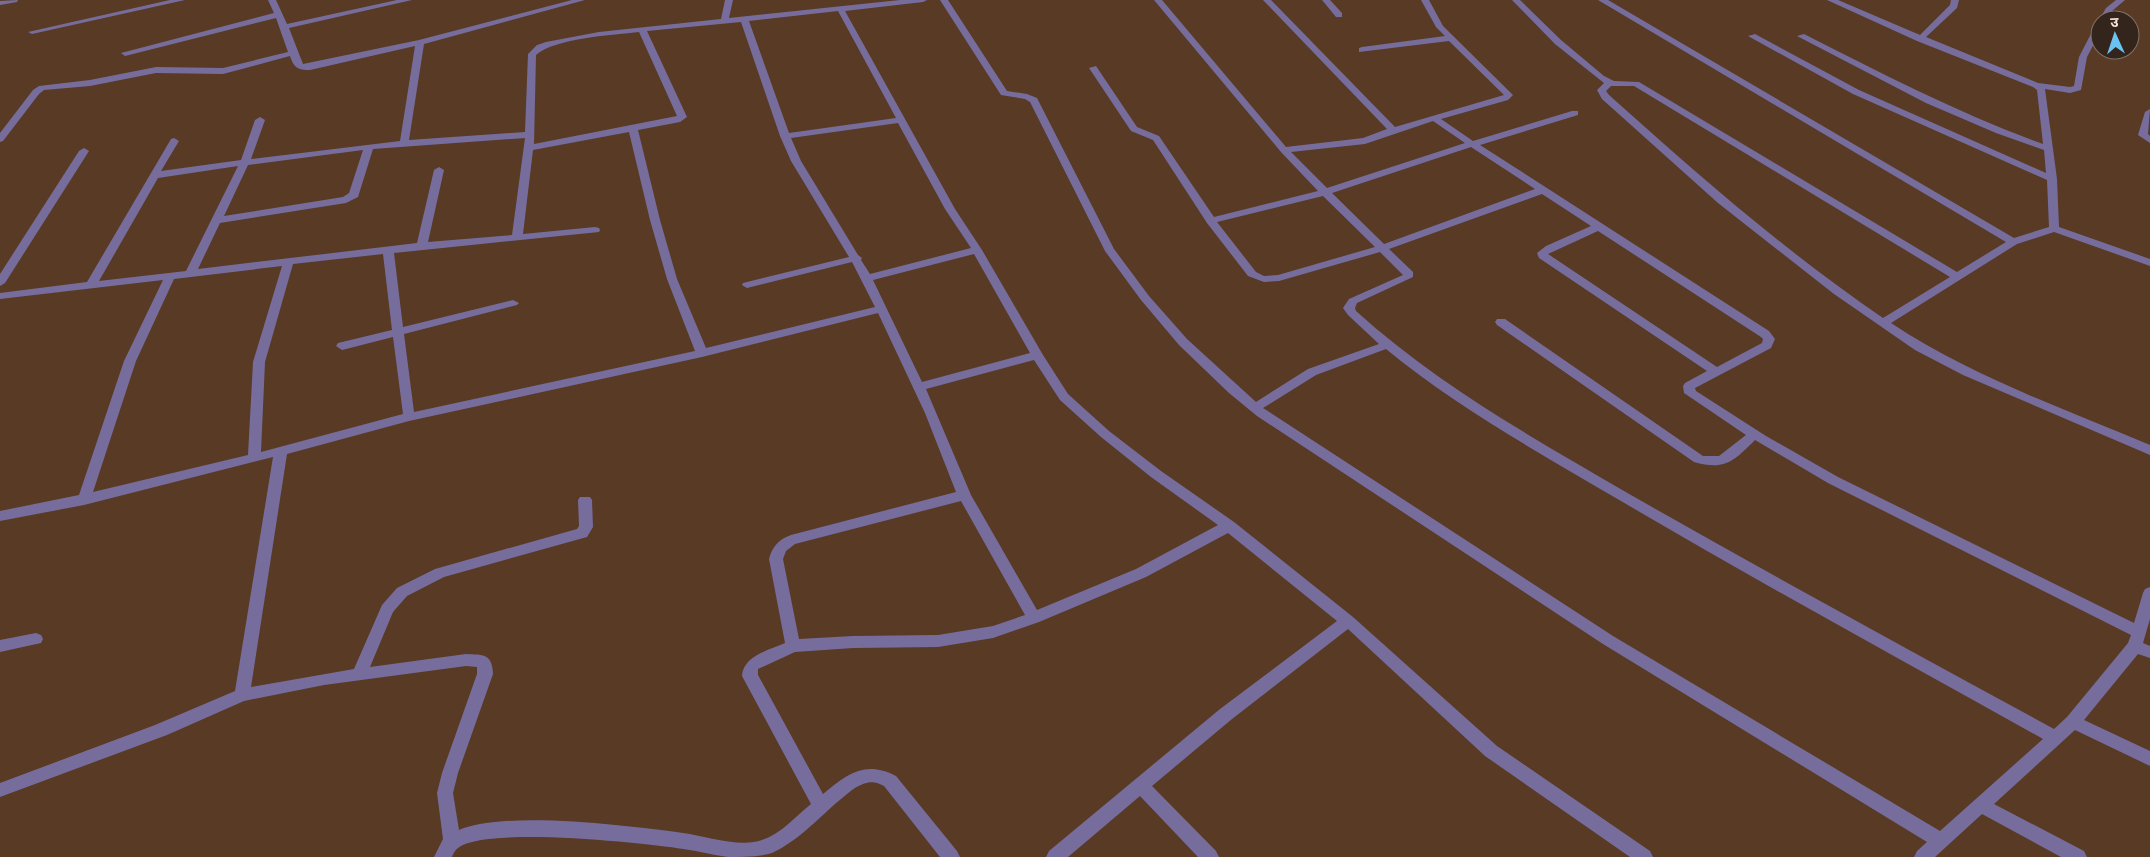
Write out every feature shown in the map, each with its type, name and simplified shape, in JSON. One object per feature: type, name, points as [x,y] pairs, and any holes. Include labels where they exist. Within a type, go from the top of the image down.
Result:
[{"type":"street","points":[[0,3],[14,0]]},
{"type":"street","points":[[32,32],[181,0]]},
{"type":"street","points":[[272,0],[297,64],[301,67],[310,67],[420,42],[581,0]]},
{"type":"street","points":[[284,28],[408,0]]},
{"type":"street","points":[[725,20],[729,0]]},
{"type":"street","points":[[517,238],[529,148],[532,54],[536,50],[548,44],[567,40],[642,29],[744,19],[833,6],[923,0]]},
{"type":"street","points":[[944,0],[1004,93],[1007,95],[1028,96],[1034,100],[1109,249],[1121,267],[1182,342],[1233,390],[1291,434],[1608,640],[1941,841]]},
{"type":"street","points":[[1158,0],[1284,150],[1407,271],[1408,277],[1354,301],[1349,308],[1386,345],[1438,384],[1629,500],[2055,738]]},
{"type":"street","points":[[1267,0],[1393,130]]},
{"type":"street","points":[[1326,0],[1339,15]]},
{"type":"street","points":[[1284,150],[1365,141],[1393,130],[1505,98],[1509,94],[1440,27],[1425,0]]},
{"type":"street","points":[[1516,0],[1558,42],[1610,83],[1636,84],[1956,276]]},
{"type":"street","points":[[1602,0],[2013,242]]},
{"type":"street","points":[[1831,0],[1920,39],[2036,85],[2070,90],[2078,88],[2083,57],[2090,43]]},
{"type":"street","points":[[2104,0],[2119,2]]},
{"type":"street","points":[[1920,39],[1952,3]]},
{"type":"street","points":[[833,6],[901,120],[950,210],[977,250],[1056,387],[1077,410],[1156,474],[1229,526],[1348,621],[1491,751],[1644,857]]},
{"type":"street","points":[[126,53],[277,15]]},
{"type":"street","points":[[744,19],[796,162],[857,258],[931,413],[964,495],[1034,618]]},
{"type":"street","points":[[529,148],[677,120],[682,115],[642,29]]},
{"type":"street","points":[[1752,36],[1856,92],[2052,179]]},
{"type":"street","points":[[1801,36],[1929,101],[1999,131],[2048,149]]},
{"type":"street","points":[[1362,50],[1451,38]]},
{"type":"street","points":[[404,143],[420,42]]},
{"type":"street","points":[[0,139],[36,92],[42,88],[102,81],[156,70],[223,71],[293,53]]},
{"type":"street","points":[[1093,68],[1134,129],[1156,138],[1211,221],[1252,274],[1264,279],[1279,278],[1382,248],[1543,190]]},
{"type":"street","points":[[1610,83],[1600,90],[1604,97],[1722,201],[1838,292],[1883,323],[1920,348],[1960,368],[2150,450]]},
{"type":"street","points":[[2036,85],[2041,89],[2052,179],[2054,229]]},
{"type":"street","points":[[2150,112],[2143,134],[2150,140]]},
{"type":"street","points":[[1211,221],[1325,192],[1575,113]]},
{"type":"street","points":[[1434,118],[1765,334],[1769,339],[1767,345],[1689,386],[1690,393],[1754,434],[1879,504],[2137,639],[2150,652]]},
{"type":"street","points":[[190,274],[245,162],[260,120]]},
{"type":"street","points":[[785,136],[901,120]]},
{"type":"street","points":[[633,128],[672,279],[702,353]]},
{"type":"street","points":[[156,175],[245,162],[404,143],[529,135]]},
{"type":"street","points":[[91,285],[174,142]]},
{"type":"street","points":[[218,220],[346,200],[354,195],[369,147]]},
{"type":"street","points":[[0,283],[84,151]]},
{"type":"street","points":[[422,246],[439,170]]},
{"type":"street","points":[[1600,226],[1542,252],[1542,256],[1715,372]]},
{"type":"street","points":[[1883,323],[2013,242],[2054,229],[2150,263]]},
{"type":"street","points":[[0,296],[422,246],[595,230]]},
{"type":"street","points":[[388,250],[409,417]]},
{"type":"street","points":[[867,278],[977,250]]},
{"type":"street","points":[[746,285],[857,258]]},
{"type":"street","points":[[254,457],[259,362],[289,261]]},
{"type":"street","points":[[84,500],[122,384],[170,276]]},
{"type":"street","points":[[342,346],[513,303]]},
{"type":"street","points":[[0,516],[84,500],[409,417],[702,353],[880,309]]},
{"type":"street","points":[[1502,322],[1699,459],[1709,463],[1723,462],[1754,434]]},
{"type":"street","points":[[1255,408],[1312,372],[1386,345]]},
{"type":"street","points":[[918,387],[1037,355]]},
{"type":"street","points":[[242,695],[281,450]]},
{"type":"street","points":[[793,646],[776,559],[777,551],[782,545],[791,540],[964,495]]},
{"type":"street","points":[[359,674],[387,609],[394,598],[440,573],[582,533],[586,527],[585,500]]},
{"type":"street","points":[[821,806],[750,676],[750,669],[753,664],[793,646],[853,642],[938,641],[993,632],[1034,618],[1141,573],[1229,526]]},
{"type":"street","points":[[1925,856],[2072,722],[2137,639],[2150,593]]},
{"type":"street","points":[[1055,857],[1226,714],[1348,621]]},
{"type":"street","points":[[0,646],[36,639]]},
{"type":"street","points":[[0,790],[161,730],[242,695],[284,685],[477,660],[482,661],[485,665],[485,674],[450,773],[445,793],[452,841]]},
{"type":"street","points":[[2072,722],[2150,759]]},
{"type":"street","points":[[443,857],[452,841],[467,834],[496,829],[620,833],[733,848],[760,849],[771,845],[851,781],[866,775],[881,774],[890,781],[951,857]]},
{"type":"street","points":[[1142,786],[1210,857]]},
{"type":"street","points":[[1981,804],[2078,857]]}]
